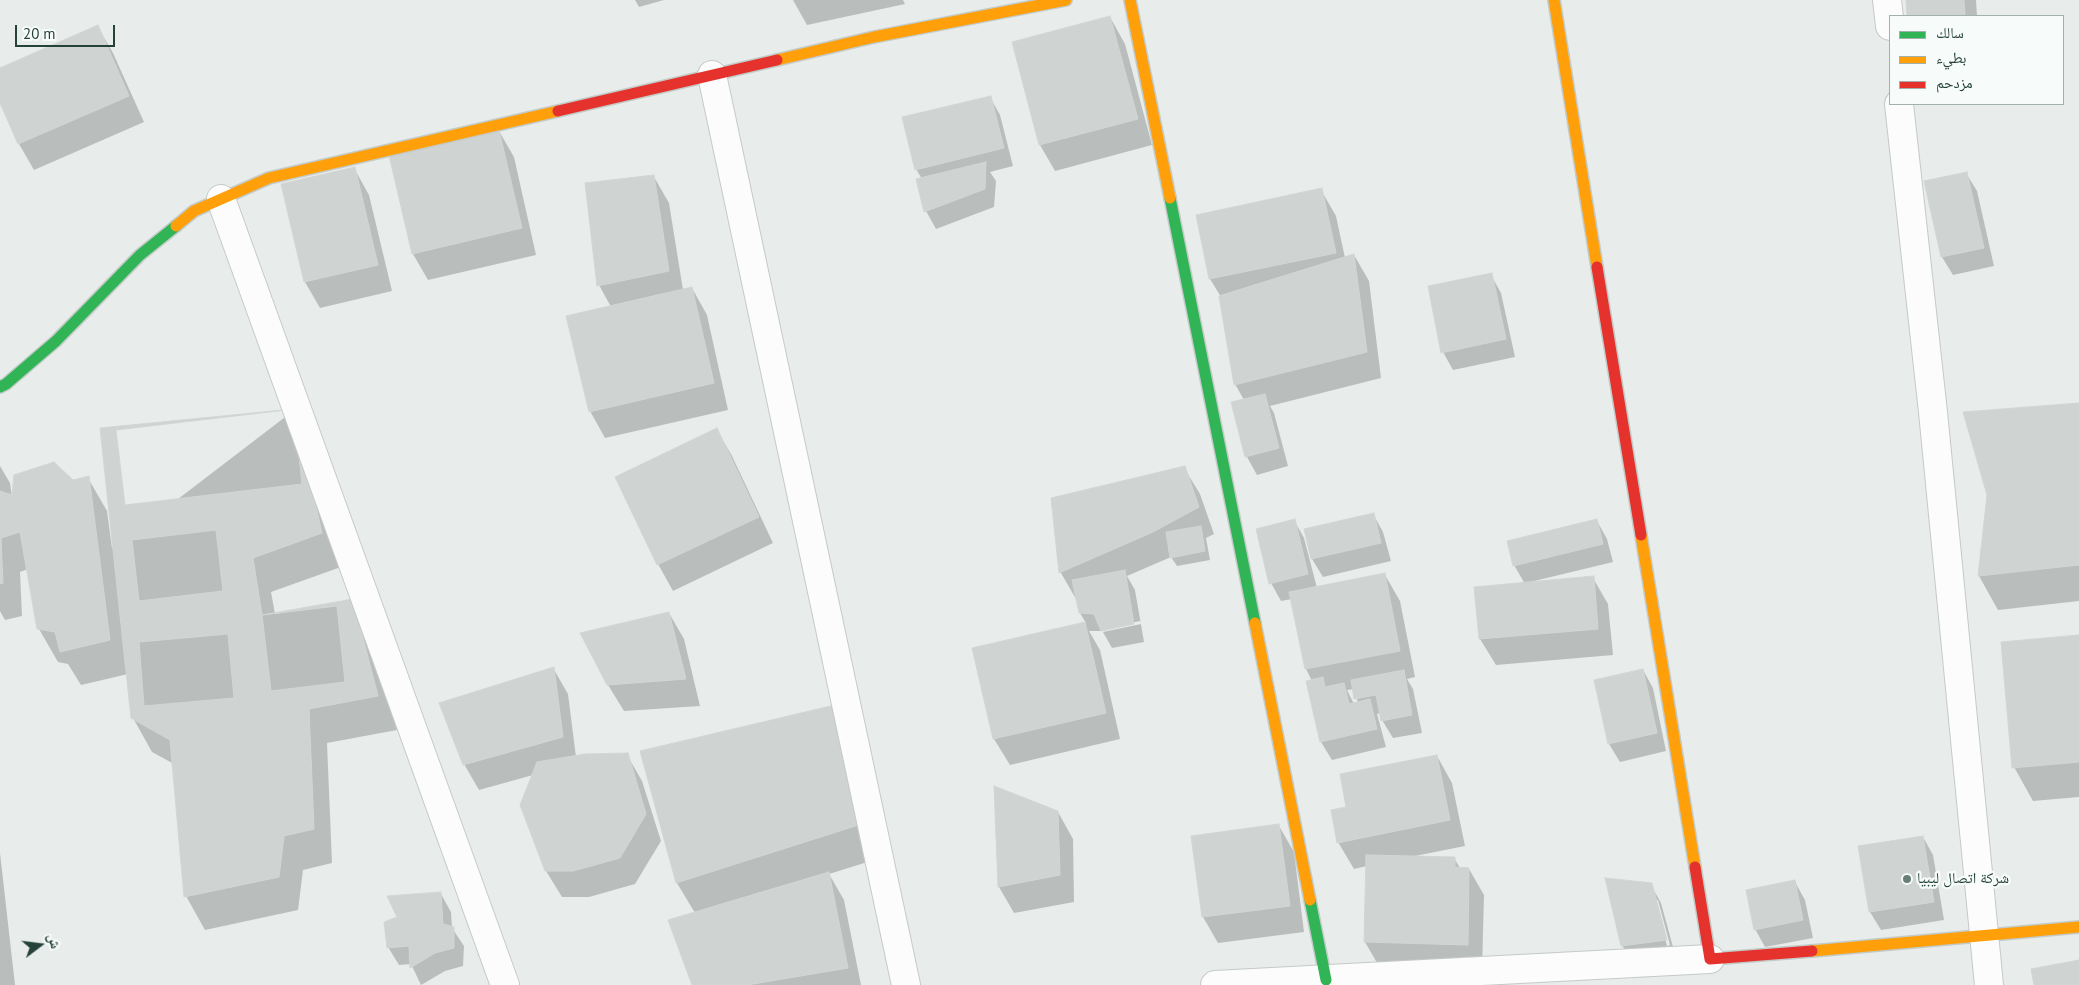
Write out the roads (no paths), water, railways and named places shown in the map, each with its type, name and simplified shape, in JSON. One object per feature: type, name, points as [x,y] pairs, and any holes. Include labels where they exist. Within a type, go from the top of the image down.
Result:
[{"type":"street","points":[[1130,0],[1326,980]]},
{"type":"street","points":[[1554,0],[1710,960]]},
{"type":"street","points":[[1887,0],[1889,17]]},
{"type":"street","points":[[0,387],[56,342],[140,255],[194,211],[269,178],[874,37],[1052,1]]},
{"type":"street","points":[[712,75],[906,985]]},
{"type":"street","points":[[1899,105],[1933,412],[1988,985]]},
{"type":"street","points":[[221,199],[505,985]]},
{"type":"street","points":[[1215,985],[1710,960],[2079,927]]},
{"type":"place","name":"شركة اتصال ليبيا","points":[[1907,879]]}]
